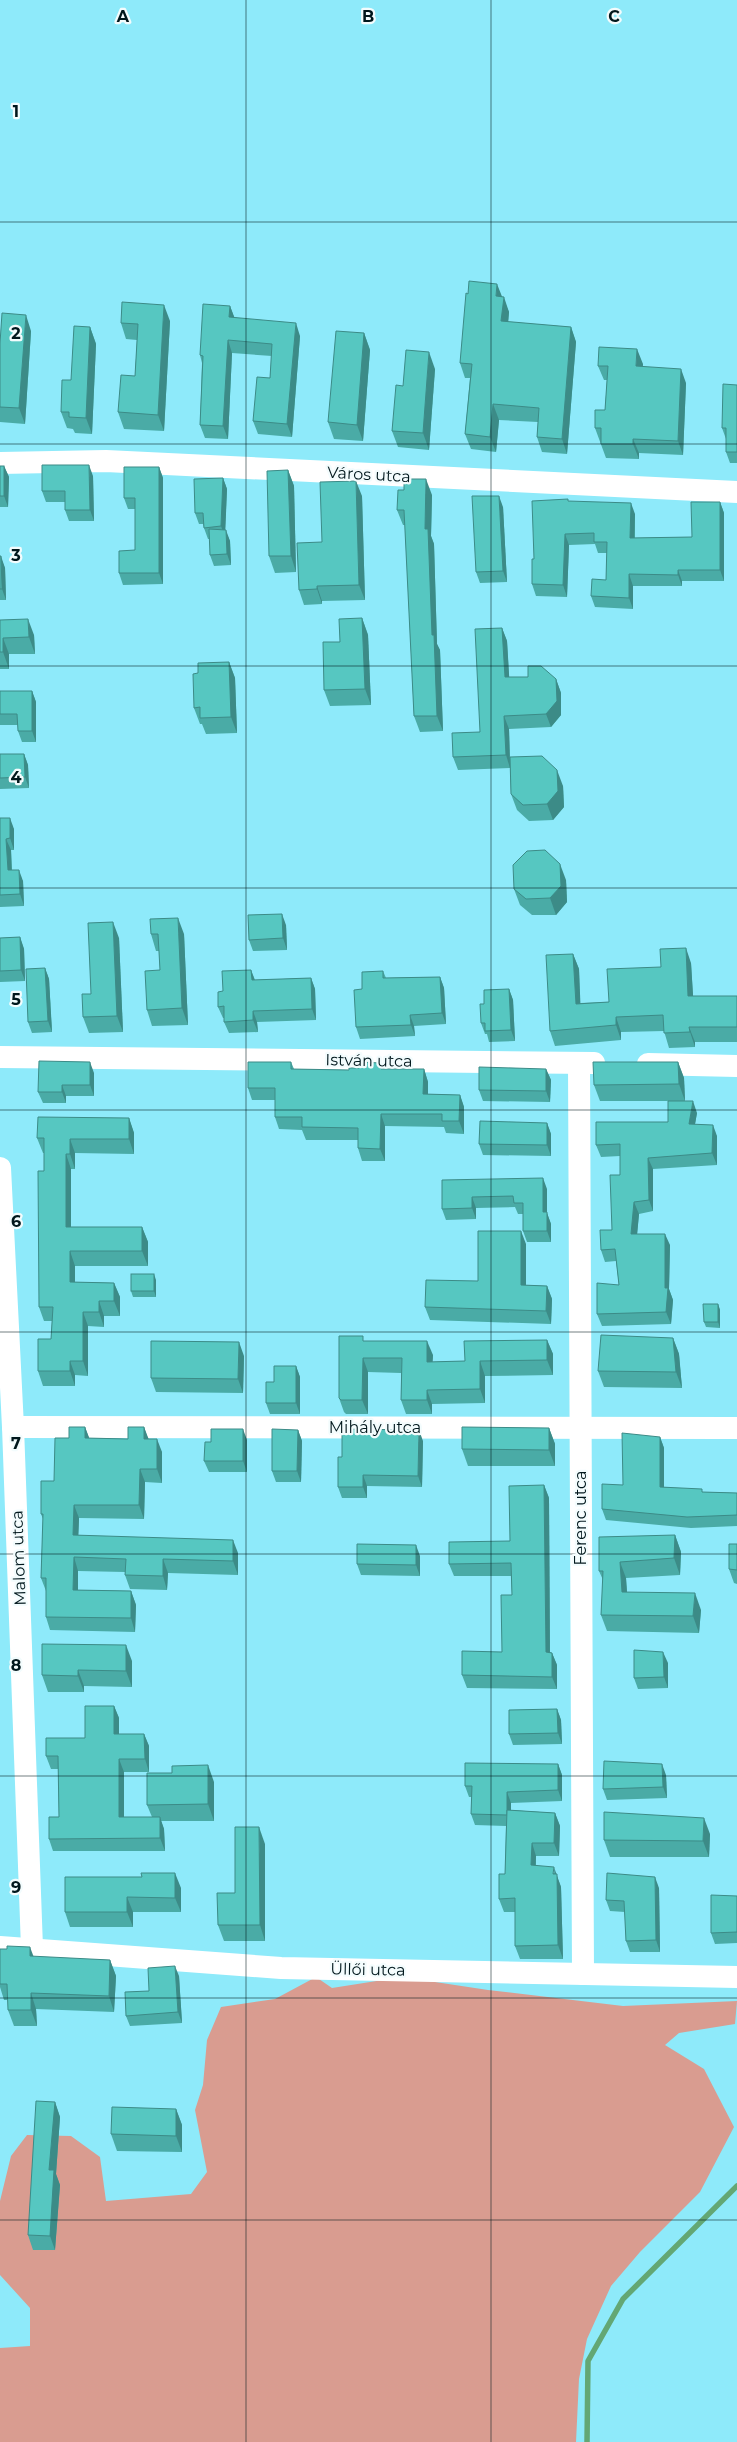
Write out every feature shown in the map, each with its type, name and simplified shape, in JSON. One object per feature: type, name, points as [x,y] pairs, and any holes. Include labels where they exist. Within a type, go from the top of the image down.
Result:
[{"type":"street","name":"Város utca","points":[[0,463],[106,461],[737,492]]},
{"type":"street","name":"István utca","points":[[0,1057],[737,1066]]},
{"type":"street","name":"Ferenc utca","points":[[579,1063],[579,1426],[583,1974]]},
{"type":"street","name":"Malom utca","points":[[0,1168],[13,1427],[32,1948]]},
{"type":"street","name":"Mihály utca","points":[[13,1427],[579,1426],[737,1428]]},
{"type":"street","name":"Üllői utca","points":[[0,1947],[281,1968],[737,1977]]},
{"type":"shaded area","points":[[316,1977],[332,1988],[402,1977],[488,1990],[623,2006],[737,2001],[735,2024],[679,2033],[665,2045],[704,2069],[734,2127],[700,2192],[640,2252],[611,2286],[587,2339],[579,2379],[576,2442],[0,2442],[0,2348],[30,2346],[30,2308],[0,2275],[0,2201],[11,2156],[27,2135],[71,2136],[100,2157],[106,2201],[191,2194],[207,2172],[195,2110],[203,2085],[207,2040],[221,2007],[275,1999]]},
{"type":"building","points":[[469,281],[497,284],[496,296],[504,297],[501,321],[571,327],[562,439],[537,437],[539,408],[493,404],[490,437],[465,434],[472,364],[460,363],[466,293],[468,294]]},
{"type":"building","points":[[122,302],[164,305],[158,415],[118,412],[121,375],[135,376],[138,324],[121,323]]},
{"type":"building","points":[[203,304],[230,306],[229,317],[296,323],[287,424],[253,421],[257,377],[270,378],[272,344],[228,340],[223,426],[200,425],[203,356],[200,355]]},
{"type":"building","points":[[2,313],[26,315],[19,408],[0,407]]},
{"type":"building","points":[[74,326],[90,327],[86,418],[69,417],[69,412],[61,412],[62,380],[71,380]]},
{"type":"building","points":[[336,331],[364,333],[357,425],[328,422]]},
{"type":"building","points":[[599,347],[637,349],[636,366],[681,369],[678,441],[633,439],[633,444],[601,444],[601,428],[595,428],[595,410],[605,410],[608,366],[598,366]]},
{"type":"building","points":[[406,350],[429,352],[423,433],[392,431],[396,385],[403,386]]},
{"type":"building","points":[[723,384],[737,385],[737,452],[726,452],[726,428],[722,428]]},
{"type":"building","points":[[42,465],[89,465],[90,510],[65,510],[65,491],[42,491]]},
{"type":"building","points":[[0,466],[4,466],[4,496],[0,496]]},
{"type":"building","points":[[124,467],[159,467],[159,573],[119,573],[119,551],[135,550],[135,498],[124,498]]},
{"type":"building","points":[[288,470],[291,556],[269,556],[267,471]]},
{"type":"building","points":[[223,478],[221,526],[204,528],[203,513],[195,513],[194,479]]},
{"type":"building","points":[[404,479],[426,479],[425,529],[428,529],[437,716],[414,716],[404,510],[397,510],[398,490],[404,490]]},
{"type":"building","points":[[356,481],[359,585],[317,586],[317,589],[299,590],[297,543],[322,542],[320,482]]},
{"type":"building","points":[[472,496],[499,496],[503,571],[476,572]]},
{"type":"building","points":[[568,499],[568,501],[631,503],[630,538],[692,537],[691,502],[720,502],[720,570],[678,570],[678,575],[629,574],[629,598],[591,596],[592,579],[606,580],[607,542],[594,542],[594,533],[565,534],[563,585],[532,584],[532,559],[534,559],[532,501]]},
{"type":"building","points":[[209,529],[226,530],[227,554],[210,555]]},
{"type":"building","points":[[1,556],[2,589],[0,589]]},
{"type":"building","points":[[362,618],[365,689],[324,690],[323,642],[340,642],[339,619]]},
{"type":"building","points":[[28,619],[29,637],[3,638],[3,652],[0,652],[0,620]]},
{"type":"building","points":[[502,628],[505,677],[528,677],[528,666],[541,666],[556,679],[557,701],[546,714],[504,716],[506,755],[453,757],[452,733],[480,732],[475,629]]},
{"type":"building","points":[[229,662],[231,717],[200,718],[200,707],[194,708],[193,674],[198,673],[198,663]]},
{"type":"building","points":[[0,691],[32,691],[32,731],[18,731],[17,714],[0,714]]},
{"type":"building","points":[[0,754],[24,754],[25,777],[0,778]]},
{"type":"building","points":[[542,756],[557,770],[558,791],[547,804],[523,805],[511,794],[510,757]]},
{"type":"building","points":[[0,818],[10,818],[10,838],[6,839],[8,870],[19,870],[20,894],[0,895]]},
{"type":"building","points":[[545,850],[560,864],[561,886],[550,898],[526,899],[514,889],[513,865],[527,851]]},
{"type":"building","points":[[282,914],[283,938],[249,940],[248,915]]},
{"type":"building","points":[[178,918],[182,1008],[147,1010],[145,971],[160,970],[158,934],[151,934],[150,919]]},
{"type":"building","points":[[113,922],[117,1016],[83,1017],[82,994],[91,994],[88,923]]},
{"type":"building","points":[[20,937],[21,970],[0,971],[0,938]]},
{"type":"building","points":[[686,948],[688,996],[737,996],[737,1027],[689,1027],[690,1032],[664,1033],[663,1015],[616,1017],[616,1025],[550,1031],[546,955],[573,954],[576,1004],[609,1002],[607,969],[661,967],[660,949]]},
{"type":"building","points":[[45,968],[48,1021],[28,1022],[26,969]]},
{"type":"building","points":[[251,970],[252,980],[311,978],[312,1009],[253,1011],[253,1020],[224,1022],[224,1006],[218,1007],[218,992],[223,991],[222,971]]},
{"type":"building","points":[[383,971],[383,978],[440,977],[442,1013],[410,1015],[411,1025],[356,1027],[354,990],[362,989],[362,972]]},
{"type":"building","points":[[509,989],[511,1030],[485,1031],[485,1023],[481,1023],[480,1004],[484,1004],[484,990]]},
{"type":"building","points":[[39,1061],[90,1062],[90,1085],[62,1085],[62,1092],[38,1092]]},
{"type":"building","points":[[248,1062],[291,1062],[291,1069],[349,1070],[349,1068],[359,1068],[359,1062],[381,1063],[381,1069],[424,1069],[423,1094],[460,1095],[459,1121],[442,1121],[442,1114],[381,1114],[380,1149],[358,1148],[358,1128],[302,1127],[302,1117],[275,1117],[275,1088],[248,1088]]},
{"type":"building","points":[[593,1062],[678,1062],[679,1084],[594,1085]]},
{"type":"building","points":[[479,1067],[546,1069],[546,1091],[479,1090]]},
{"type":"building","points":[[668,1101],[693,1101],[689,1124],[713,1125],[712,1153],[648,1158],[649,1200],[634,1202],[631,1234],[665,1234],[665,1288],[668,1288],[666,1312],[597,1314],[597,1283],[619,1285],[615,1249],[601,1250],[600,1230],[612,1230],[610,1175],[620,1175],[620,1144],[596,1145],[596,1122],[668,1122]]},
{"type":"building","points":[[38,1117],[129,1118],[129,1139],[70,1139],[70,1154],[66,1154],[66,1227],[142,1227],[142,1251],[70,1251],[70,1282],[114,1283],[114,1301],[99,1301],[99,1312],[83,1312],[83,1361],[70,1361],[70,1371],[38,1371],[38,1339],[51,1339],[53,1307],[39,1307],[38,1171],[44,1171],[44,1138],[37,1138]]},
{"type":"building","points":[[480,1121],[547,1123],[547,1145],[479,1144]]},
{"type":"building","points":[[543,1178],[543,1212],[547,1212],[547,1231],[523,1231],[523,1203],[514,1203],[513,1196],[472,1197],[472,1208],[442,1209],[442,1180]]},
{"type":"building","points":[[478,1231],[521,1231],[521,1285],[547,1286],[546,1311],[425,1307],[426,1280],[478,1281]]},
{"type":"building","points":[[131,1274],[154,1274],[154,1291],[131,1291]]},
{"type":"building","points":[[703,1304],[718,1304],[718,1322],[704,1322]]},
{"type":"building","points":[[601,1335],[673,1338],[676,1372],[598,1371]]},
{"type":"building","points":[[339,1336],[363,1336],[363,1341],[427,1341],[427,1362],[465,1361],[464,1341],[547,1340],[547,1360],[480,1361],[480,1389],[427,1390],[427,1400],[401,1400],[402,1358],[363,1358],[362,1400],[341,1400],[339,1398]]},
{"type":"building","points":[[151,1341],[239,1342],[238,1379],[151,1378]]},
{"type":"building","points":[[274,1366],[296,1366],[296,1403],[266,1403],[266,1382],[274,1382]]},
{"type":"building","points":[[69,1427],[85,1427],[85,1438],[128,1439],[128,1427],[144,1427],[144,1439],[157,1439],[157,1469],[140,1469],[139,1505],[74,1505],[73,1535],[233,1540],[233,1561],[163,1559],[163,1576],[125,1575],[126,1559],[74,1557],[73,1590],[131,1591],[131,1618],[46,1617],[46,1578],[41,1578],[43,1514],[41,1514],[41,1481],[54,1481],[55,1438],[69,1438]]},
{"type":"building","points":[[462,1427],[549,1428],[549,1450],[462,1449]]},
{"type":"building","points":[[211,1429],[243,1429],[243,1461],[204,1461],[205,1442],[211,1442]]},
{"type":"building","points":[[272,1429],[298,1430],[297,1471],[272,1471]]},
{"type":"building","points":[[342,1429],[419,1430],[418,1476],[363,1475],[363,1487],[338,1487],[338,1457],[342,1457]]},
{"type":"building","points":[[622,1433],[660,1437],[660,1487],[702,1489],[702,1492],[737,1493],[737,1515],[687,1517],[602,1509],[602,1484],[623,1485]]},
{"type":"building","points":[[544,1485],[546,1652],[552,1653],[552,1677],[462,1675],[462,1651],[502,1652],[501,1595],[512,1595],[511,1563],[449,1564],[449,1542],[510,1541],[509,1486]]},
{"type":"building","points":[[675,1535],[674,1558],[620,1562],[622,1592],[695,1593],[693,1616],[601,1615],[603,1571],[599,1571],[599,1537]]},
{"type":"building","points":[[357,1544],[416,1545],[416,1565],[357,1564]]},
{"type":"building","points":[[729,1544],[737,1544],[737,1570],[729,1569]]},
{"type":"building","points":[[42,1644],[126,1645],[126,1671],[78,1670],[78,1676],[42,1675]]},
{"type":"building","points":[[634,1650],[663,1652],[664,1677],[634,1678]]},
{"type":"building","points":[[85,1706],[114,1706],[114,1734],[144,1734],[145,1759],[119,1759],[119,1817],[160,1817],[160,1838],[49,1839],[49,1817],[59,1817],[58,1756],[46,1756],[46,1738],[85,1738]]},
{"type":"building","points":[[557,1709],[558,1733],[509,1734],[509,1710]]},
{"type":"building","points":[[604,1761],[662,1764],[663,1787],[603,1789]]},
{"type":"building","points":[[465,1763],[558,1764],[558,1790],[507,1792],[507,1815],[471,1814],[472,1786],[465,1786]]},
{"type":"building","points":[[208,1765],[208,1804],[147,1805],[147,1773],[172,1773],[172,1766]]},
{"type":"building","points":[[507,1810],[555,1813],[554,1843],[532,1843],[531,1865],[554,1867],[553,1874],[557,1874],[558,1945],[515,1946],[515,1898],[499,1899],[499,1874],[505,1874]]},
{"type":"building","points":[[604,1812],[704,1818],[703,1841],[604,1840]]},
{"type":"building","points":[[235,1827],[259,1827],[260,1925],[218,1925],[217,1893],[235,1893]]},
{"type":"building","points":[[141,1873],[175,1873],[175,1898],[127,1897],[127,1912],[65,1912],[65,1877],[142,1877]]},
{"type":"building","points":[[607,1873],[655,1877],[656,1940],[626,1941],[624,1901],[606,1900]]},
{"type":"building","points":[[711,1895],[737,1896],[737,1932],[711,1933]]},
{"type":"building","points":[[7,1946],[30,1947],[30,1956],[110,1960],[109,1996],[31,1993],[31,2010],[8,2010],[7,1984],[0,1984],[0,1949],[7,1949]]},
{"type":"building","points":[[175,1966],[178,2012],[126,2016],[125,1992],[149,1991],[148,1968]]},
{"type":"building","points":[[36,2101],[55,2102],[49,2170],[54,2170],[50,2236],[28,2235]]},
{"type":"building","points":[[112,2107],[176,2109],[176,2136],[111,2134]]},
{"type":"waterway","points":[[587,2442],[588,2361],[623,2299],[737,2186]]}]
